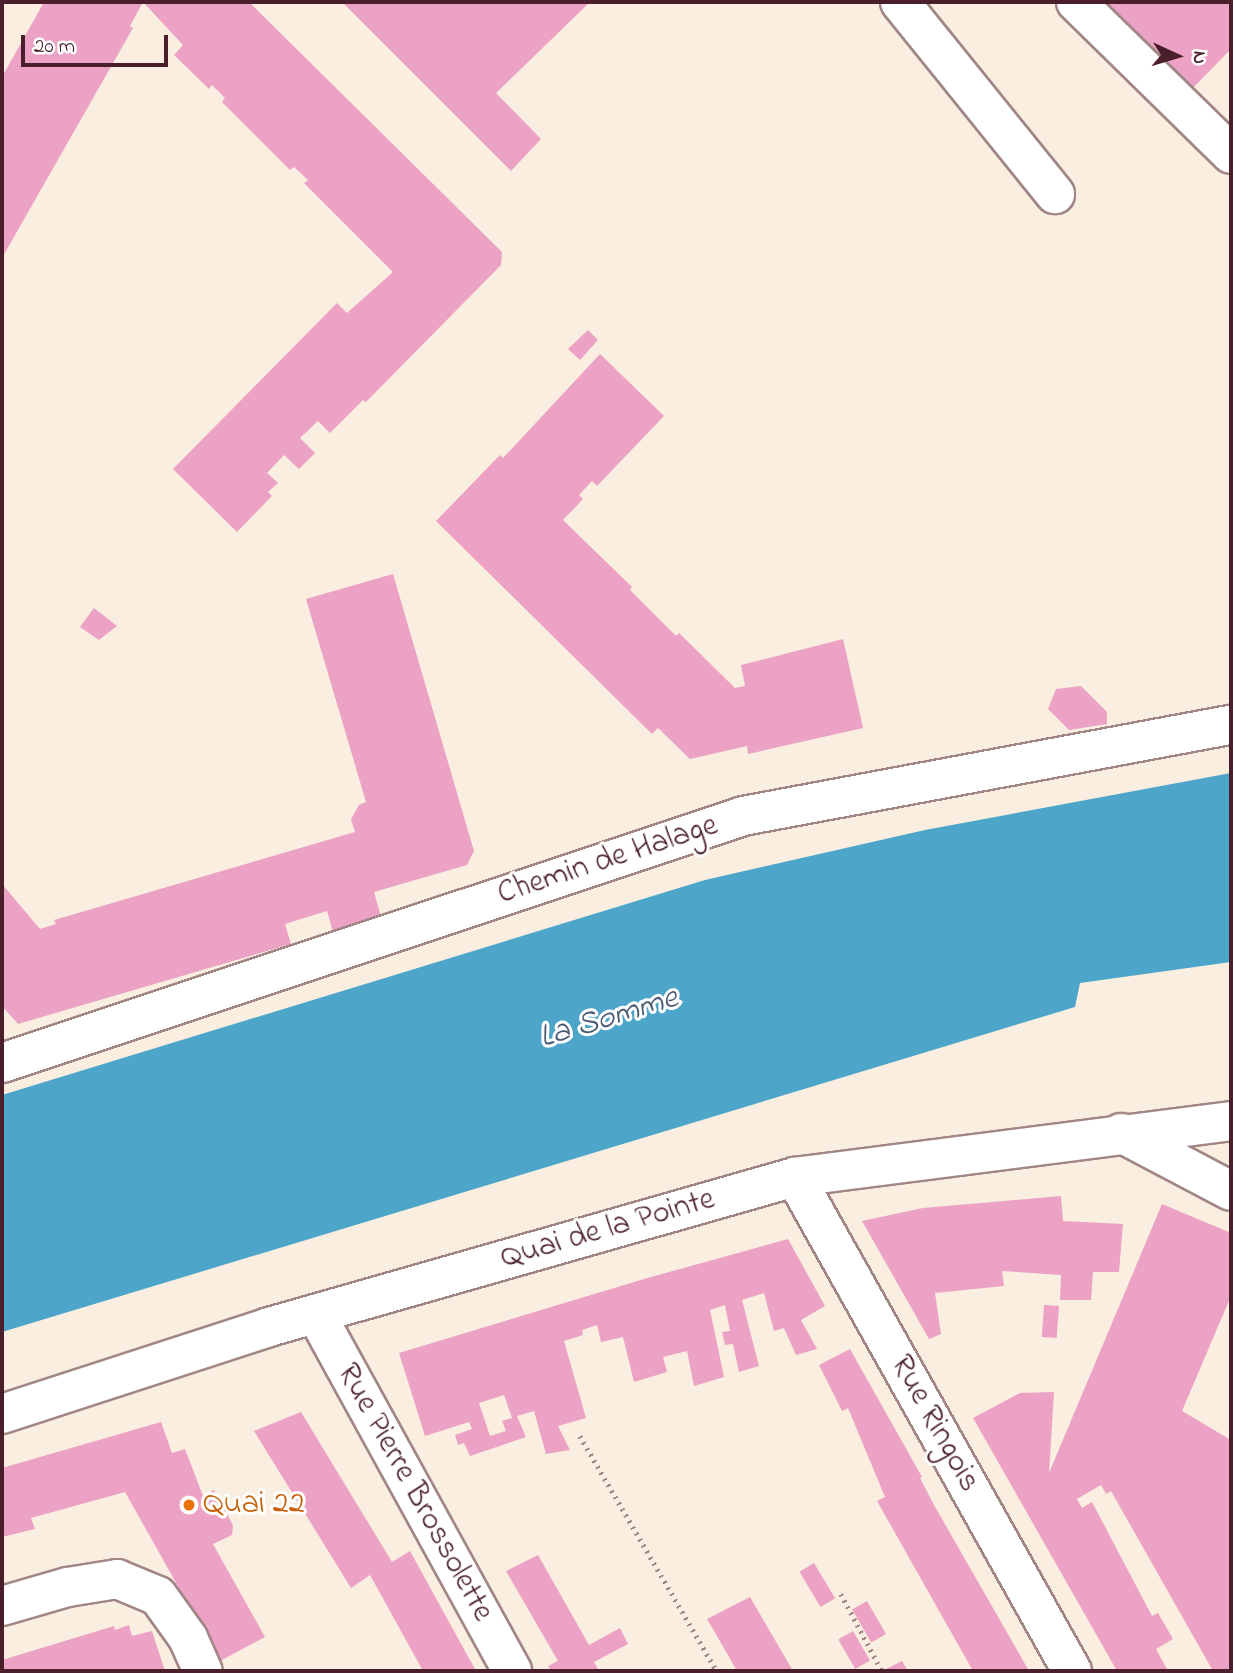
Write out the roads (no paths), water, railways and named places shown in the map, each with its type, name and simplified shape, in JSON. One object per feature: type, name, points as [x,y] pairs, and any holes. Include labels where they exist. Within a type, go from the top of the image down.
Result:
[{"type":"street","points":[[900,2],[1055,194]]},
{"type":"street","points":[[1076,2],[1227,142]]},
{"type":"street","name":"Chemin de Halage","points":[[2,1063],[743,816],[1231,725]]},
{"type":"street","name":"Quai de la Pointe","points":[[2,1414],[316,1314],[795,1177],[1121,1133],[1231,1121]]},
{"type":"street","points":[[1121,1133],[1231,1191]]},
{"type":"street","name":"Rue Ringois","points":[[795,1177],[1072,1671]]},
{"type":"street","name":"Rue Pierre Brossolette","points":[[316,1314],[512,1671]]},
{"type":"street","points":[[5,1595],[117,1579],[158,1596],[188,1638],[203,1671]]},
{"type":"water","name":"La Somme","points":[[1231,773],[1231,962],[1080,983],[1075,1007],[2,1332],[2,1095],[705,880],[925,830]]},
{"type":"place","name":"Quai 22","points":[[189,1505]]}]
